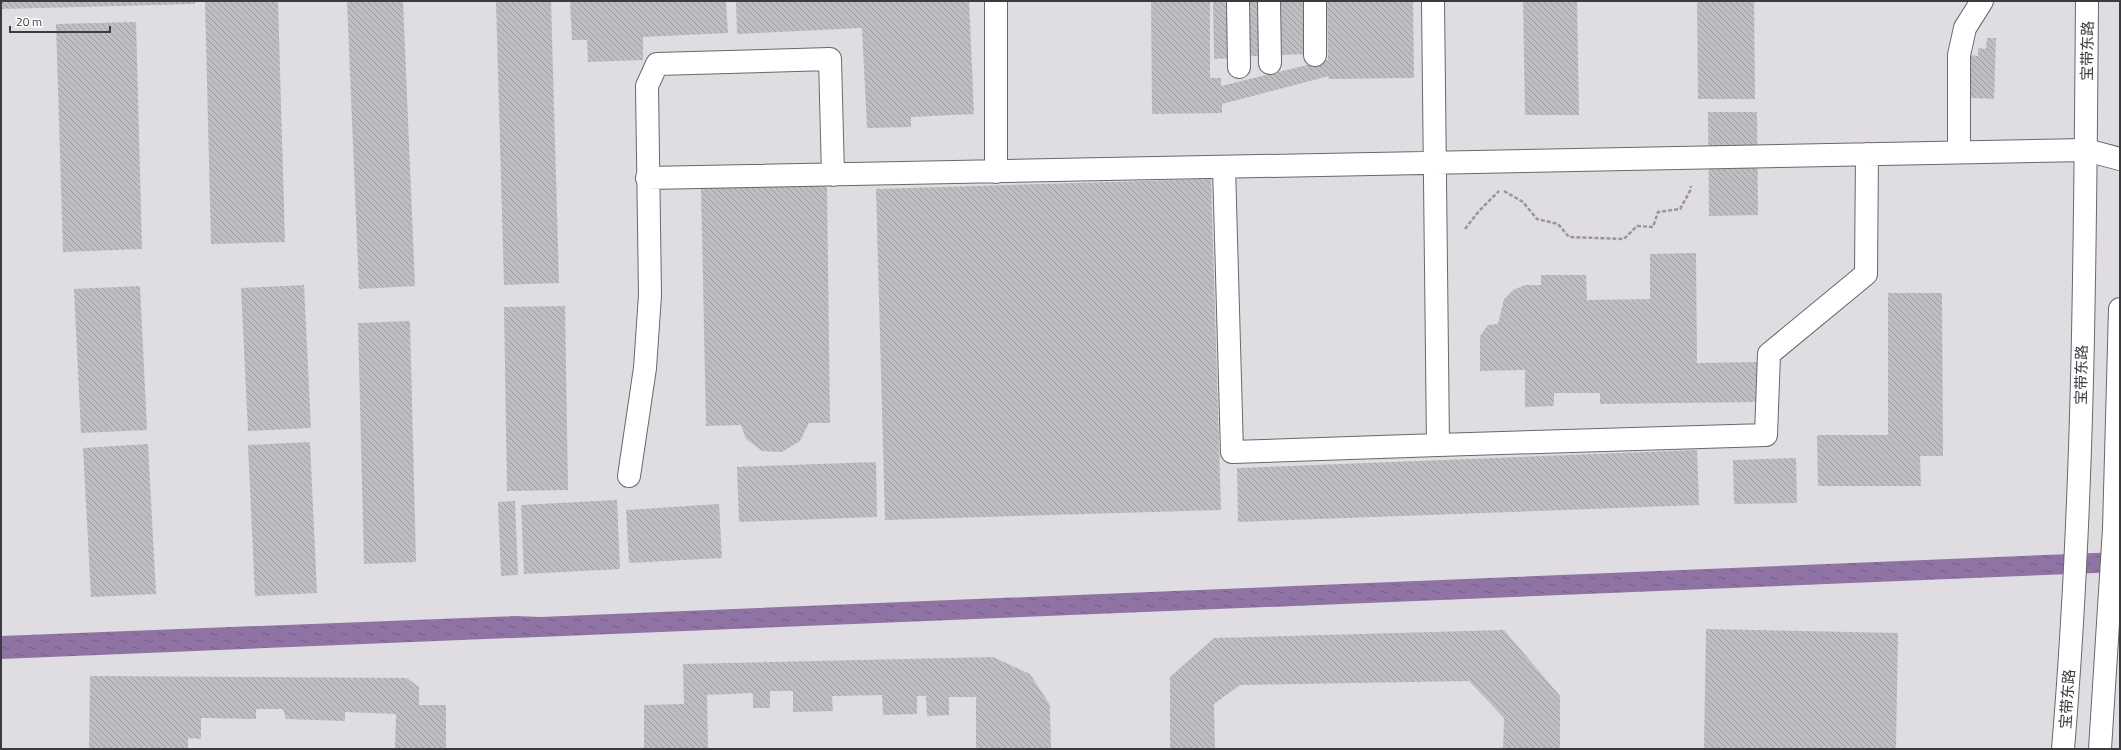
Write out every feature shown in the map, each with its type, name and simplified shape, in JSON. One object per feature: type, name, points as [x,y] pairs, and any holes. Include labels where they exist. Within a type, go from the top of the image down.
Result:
[{"type":"main road","points":[[996,1],[996,172]]},
{"type":"main road","points":[[1238,1],[1240,67]]},
{"type":"main road","points":[[1270,1],[1270,63]]},
{"type":"main road","points":[[1315,1],[1315,55]]},
{"type":"main road","points":[[1433,1],[1438,445]]},
{"type":"main road","points":[[1959,152],[1959,55],[1965,28],[1982,1]]},
{"type":"main road","name":"宝带东路","points":[[2063,749],[2077,532],[2086,150],[2087,1]]},
{"type":"main road","points":[[629,476],[645,368],[650,295],[647,178],[647,86],[657,64],[830,59],[833,175]]},
{"type":"main road","points":[[647,178],[2086,150],[2120,159]]},
{"type":"main road","points":[[1224,167],[1232,452],[1766,435],[1770,354],[1866,274],[1867,154]]},
{"type":"main road","points":[[2100,749],[2114,529],[2120,309]]},
{"type":"path","points":[[1501,189],[1523,202],[1537,218],[1558,224],[1569,236],[1624,239],[1637,226],[1652,227],[1658,212],[1680,209],[1690,191],[1694,157]]},
{"type":"path","points":[[1463,232],[1479,210],[1507,185]]},
{"type":"water","points":[[2120,552],[2120,572],[1,659],[1,636],[515,616],[540,617]]},
{"type":"building","points":[[1,1],[195,1],[195,4],[1,9]]},
{"type":"building","points":[[205,1],[278,1],[285,242],[211,244]]},
{"type":"building","points":[[347,1],[403,1],[415,286],[359,289]]},
{"type":"building","points":[[496,1],[551,1],[559,283],[504,285]]},
{"type":"building","points":[[570,1],[726,1],[728,33],[643,37],[643,60],[588,62],[587,40],[572,40]]},
{"type":"building","points":[[736,1],[969,1],[974,114],[911,117],[911,127],[867,128],[862,28],[737,34]]},
{"type":"building","points":[[1151,1],[1210,1],[1210,78],[1221,78],[1221,86],[1328,60],[1327,1],[1413,1],[1414,78],[1328,79],[1329,76],[1222,104],[1222,113],[1152,114]]},
{"type":"building","points":[[1213,1],[1234,1],[1235,58],[1214,59]]},
{"type":"building","points":[[1243,1],[1265,1],[1265,56],[1244,56]]},
{"type":"building","points":[[1275,1],[1306,1],[1307,54],[1276,55]]},
{"type":"building","points":[[1523,1],[1577,1],[1579,115],[1525,115]]},
{"type":"building","points":[[1697,1],[1754,1],[1755,99],[1698,99]]},
{"type":"building","points":[[136,22],[142,249],[63,252],[56,24]]},
{"type":"building","points":[[1987,38],[1996,38],[1994,99],[1970,98],[1971,55],[1978,56],[1978,48],[1986,49]]},
{"type":"building","points":[[1708,112],[1757,112],[1758,215],[1709,216]]},
{"type":"building","points":[[1211,179],[1221,510],[885,520],[876,189]]},
{"type":"building","points":[[701,185],[827,185],[830,423],[809,423],[800,441],[782,452],[762,451],[746,439],[741,425],[706,426]]},
{"type":"building","points":[[1696,253],[1697,363],[1758,362],[1759,402],[1600,404],[1600,393],[1554,393],[1554,406],[1525,407],[1525,370],[1480,371],[1480,336],[1488,325],[1498,324],[1504,299],[1513,290],[1525,285],[1541,285],[1541,275],[1586,275],[1587,300],[1650,299],[1650,254]]},
{"type":"building","points":[[304,285],[311,428],[248,431],[241,288]]},
{"type":"building","points":[[140,286],[147,430],[81,433],[74,289]]},
{"type":"building","points":[[1888,293],[1942,293],[1943,456],[1920,456],[1921,486],[1818,486],[1817,435],[1888,435]]},
{"type":"building","points":[[565,306],[568,490],[507,491],[504,307]]},
{"type":"building","points":[[410,321],[416,562],[364,564],[358,323]]},
{"type":"building","points":[[310,442],[317,593],[255,596],[248,445]]},
{"type":"building","points":[[148,444],[156,594],[91,597],[83,448]]},
{"type":"building","points":[[1697,450],[1699,505],[1238,522],[1237,468]]},
{"type":"building","points":[[1796,458],[1797,503],[1734,504],[1733,460]]},
{"type":"building","points":[[876,462],[877,517],[739,522],[737,467]]},
{"type":"building","points":[[617,500],[620,569],[524,574],[521,505]]},
{"type":"building","points":[[515,501],[518,575],[501,576],[498,502]]},
{"type":"building","points":[[719,504],[722,558],[629,563],[626,510]]},
{"type":"building","points":[[1706,629],[1898,633],[1896,749],[1704,749]]},
{"type":"building","points":[[1504,630],[1560,696],[1560,749],[1503,749],[1504,718],[1469,681],[1240,685],[1214,704],[1215,749],[1170,749],[1170,677],[1214,638]]},
{"type":"building","points":[[993,657],[1030,674],[1050,705],[1051,749],[976,749],[976,697],[949,697],[949,715],[927,716],[926,696],[917,696],[917,714],[883,715],[882,695],[832,696],[833,711],[793,712],[793,691],[770,691],[770,708],[753,708],[753,693],[707,695],[708,749],[644,749],[644,705],[684,704],[683,664]]},
{"type":"building","points":[[90,676],[407,678],[419,687],[419,705],[446,705],[446,749],[395,749],[396,714],[345,712],[345,721],[286,719],[283,709],[256,709],[256,719],[201,718],[201,739],[188,738],[188,749],[89,749]]}]
